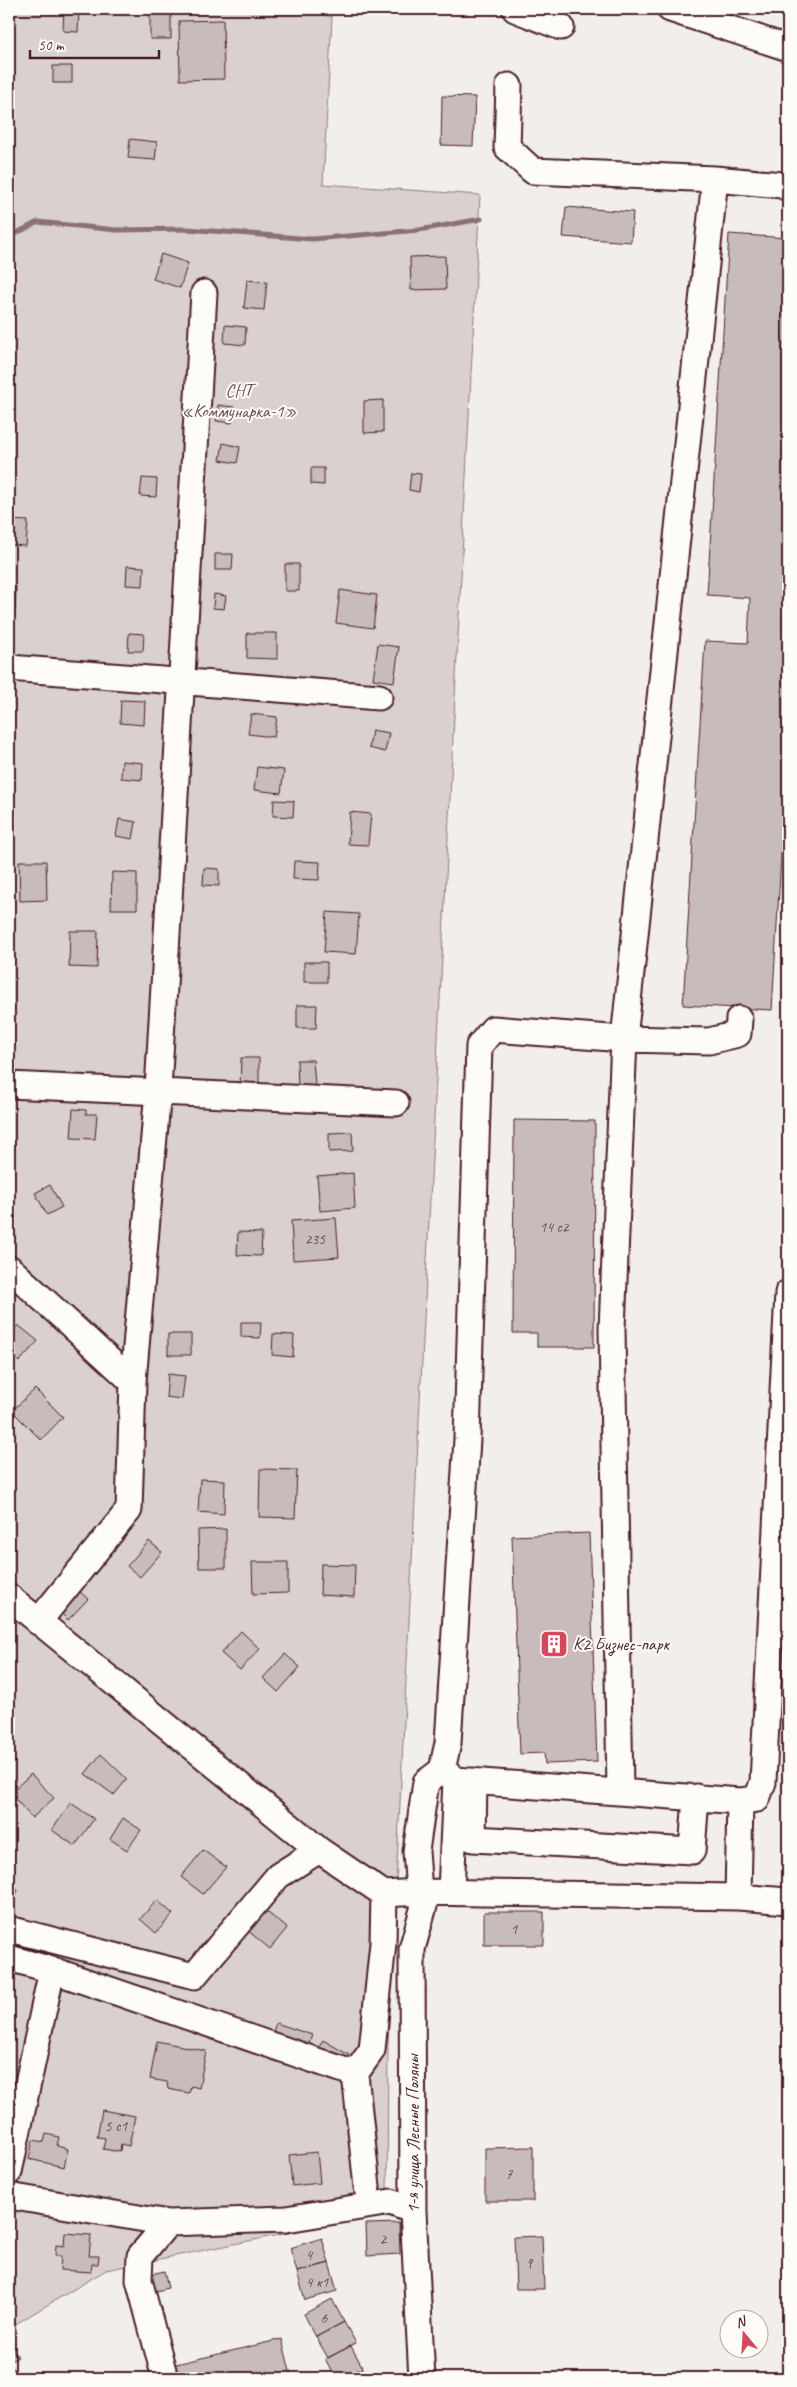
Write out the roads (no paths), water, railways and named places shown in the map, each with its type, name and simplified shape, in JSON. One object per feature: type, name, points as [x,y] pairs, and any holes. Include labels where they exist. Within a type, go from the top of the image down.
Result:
[{"type":"street","points":[[515,9],[562,27]]},
{"type":"street","points":[[670,9],[788,48]]},
{"type":"street","points":[[509,86],[507,147],[533,170],[715,179],[782,185],[788,188]]},
{"type":"street","points":[[620,1791],[612,1329],[624,1039],[715,179]]},
{"type":"street","points":[[38,1622],[129,1510],[133,1382],[158,1090],[180,682],[204,293]]},
{"type":"street","points":[[9,668],[379,697]]},
{"type":"street","points":[[696,1797],[692,1851],[473,1839],[448,1742],[467,1438],[479,1046],[493,1029],[624,1039],[709,1041],[738,1034],[739,1019]]},
{"type":"street","points":[[9,1085],[158,1090],[396,1103]]},
{"type":"street","points":[[9,1268],[133,1382]]},
{"type":"street","points":[[457,1777],[740,1801],[757,1799],[763,1782],[788,1292]]},
{"type":"street","points":[[9,1598],[320,1850],[384,1894],[451,1892],[738,1897],[788,1901]]},
{"type":"street","points":[[451,1892],[457,1777]]},
{"type":"street","name":"1-я улица Лесные Поляны","points":[[422,2378],[413,2211],[412,1950],[424,1906],[419,1892],[416,1851],[426,1782],[457,1777]]},
{"type":"street","points":[[738,1897],[740,1801]]},
{"type":"street","points":[[9,1929],[194,1976],[278,1876],[320,1850]]},
{"type":"street","points":[[368,2187],[355,2074],[372,2050],[383,1943],[384,1894]]},
{"type":"street","points":[[9,1958],[52,1970],[355,2074]]},
{"type":"street","points":[[9,2172],[52,1970]]},
{"type":"street","points":[[9,2196],[168,2223],[286,2219],[391,2202],[413,2211]]},
{"type":"street","points":[[164,2378],[139,2280],[140,2256],[168,2223]]},
{"type":"waterway","points":[[9,237],[38,222],[116,230],[187,229],[312,239],[419,230],[481,219]]},
{"type":"place","name":"К2 Бизнес-парк","points":[[554,1644]]},
{"type":"park label","name":"СНТ «Коммунарка-1»","points":[[239,400]]}]
